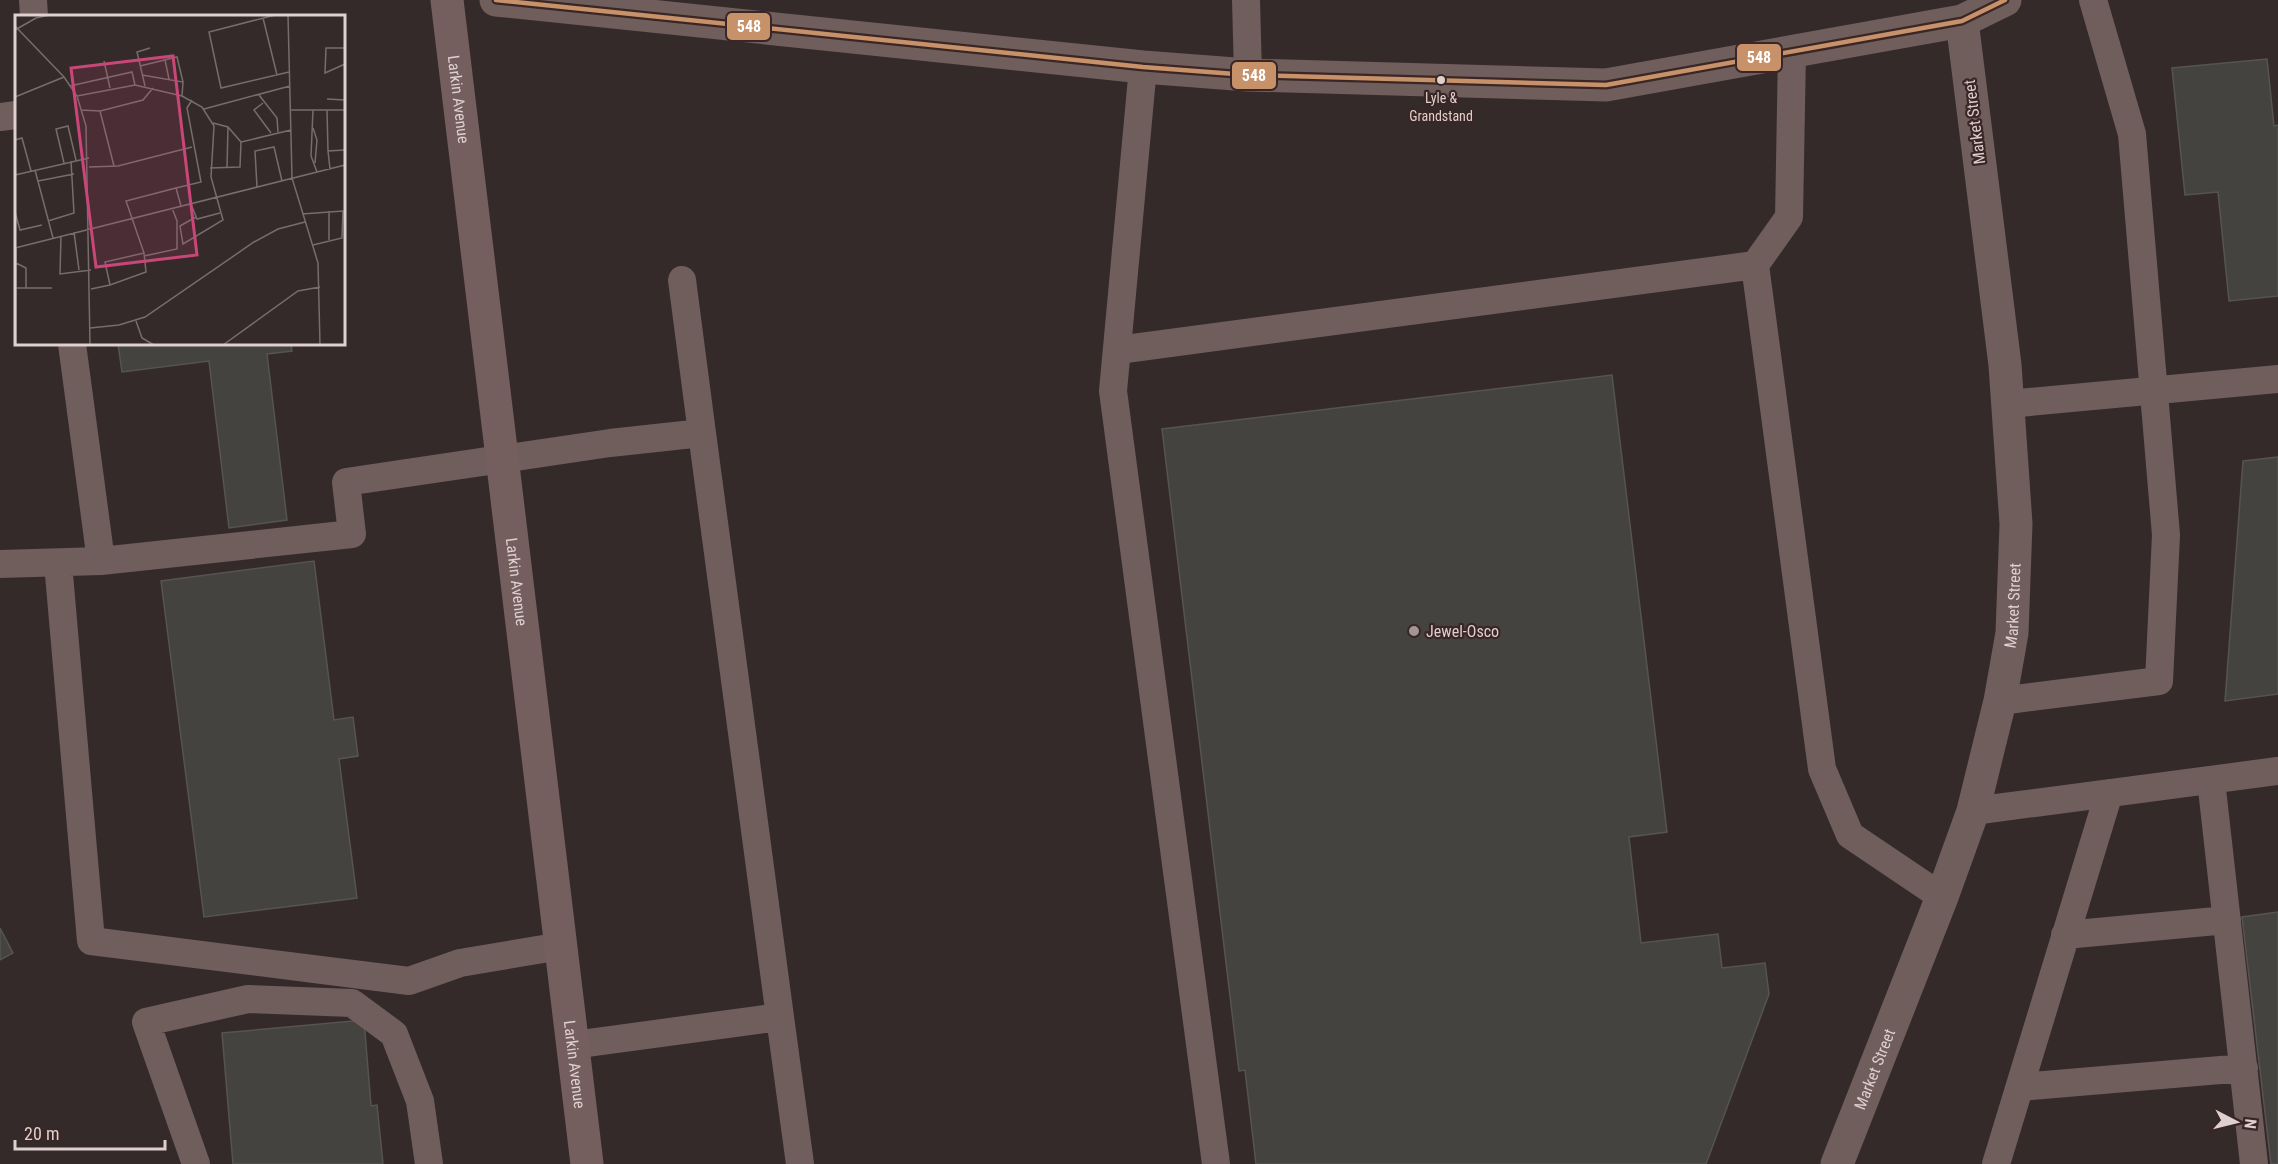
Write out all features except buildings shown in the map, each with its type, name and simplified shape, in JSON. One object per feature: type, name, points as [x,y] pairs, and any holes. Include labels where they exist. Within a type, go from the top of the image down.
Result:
[{"type":"main road","name":"Larkin Avenue","points":[[447,0],[573,1045],[583,1163]]},
{"type":"street","points":[[496,0],[1143,67],[1248,75],[1606,85],[1962,21],[2005,0]]},
{"type":"street","name":"Market Street","points":[[1837,1164],[1942,897],[1973,810],[2000,700],[2013,633],[2016,524],[2005,364],[1962,21]]},
{"type":"lane","points":[[33,0],[34,15]]},
{"type":"lane","points":[[1246,0],[1248,75]]},
{"type":"lane","points":[[2000,700],[2158,681],[2166,535],[2132,134],[2093,0]]},
{"type":"lane","points":[[1792,52],[1789,217],[1755,265],[1822,770],[1850,835],[1942,897]]},
{"type":"lane","points":[[1143,67],[1113,391],[1216,1164]]},
{"type":"lane","points":[[0,117],[15,115]]},
{"type":"lane","points":[[1118,350],[1755,265]]},
{"type":"lane","points":[[682,280],[800,1164]]},
{"type":"lane","points":[[72,345],[101,561]]},
{"type":"lane","points":[[2008,404],[2278,379]]},
{"type":"lane","points":[[0,564],[101,561],[352,534],[346,482],[610,443],[702,433]]},
{"type":"lane","points":[[58,563],[91,941],[409,981],[460,963],[561,946]]},
{"type":"lane","points":[[1973,810],[2278,771]]},
{"type":"lane","points":[[2211,780],[2254,1164]]},
{"type":"lane","points":[[1996,1164],[2109,793]]},
{"type":"lane","points":[[2065,935],[2226,920]]},
{"type":"lane","points":[[196,1164],[146,1022],[248,999],[352,1003],[394,1034],[420,1101],[429,1164]]},
{"type":"lane","points":[[573,1045],[780,1017]]},
{"type":"lane","points":[[2020,1087],[2244,1068]]},
{"type":"transit line","name":"548","points":[[496,0],[1143,67],[1248,75],[1606,85],[1962,21],[2005,0]]},
{"type":"place","name":"Lyle & Grandstand","points":[[1441,80]]},
{"type":"place","name":"Jewel-Osco","points":[[1414,631]]}]
